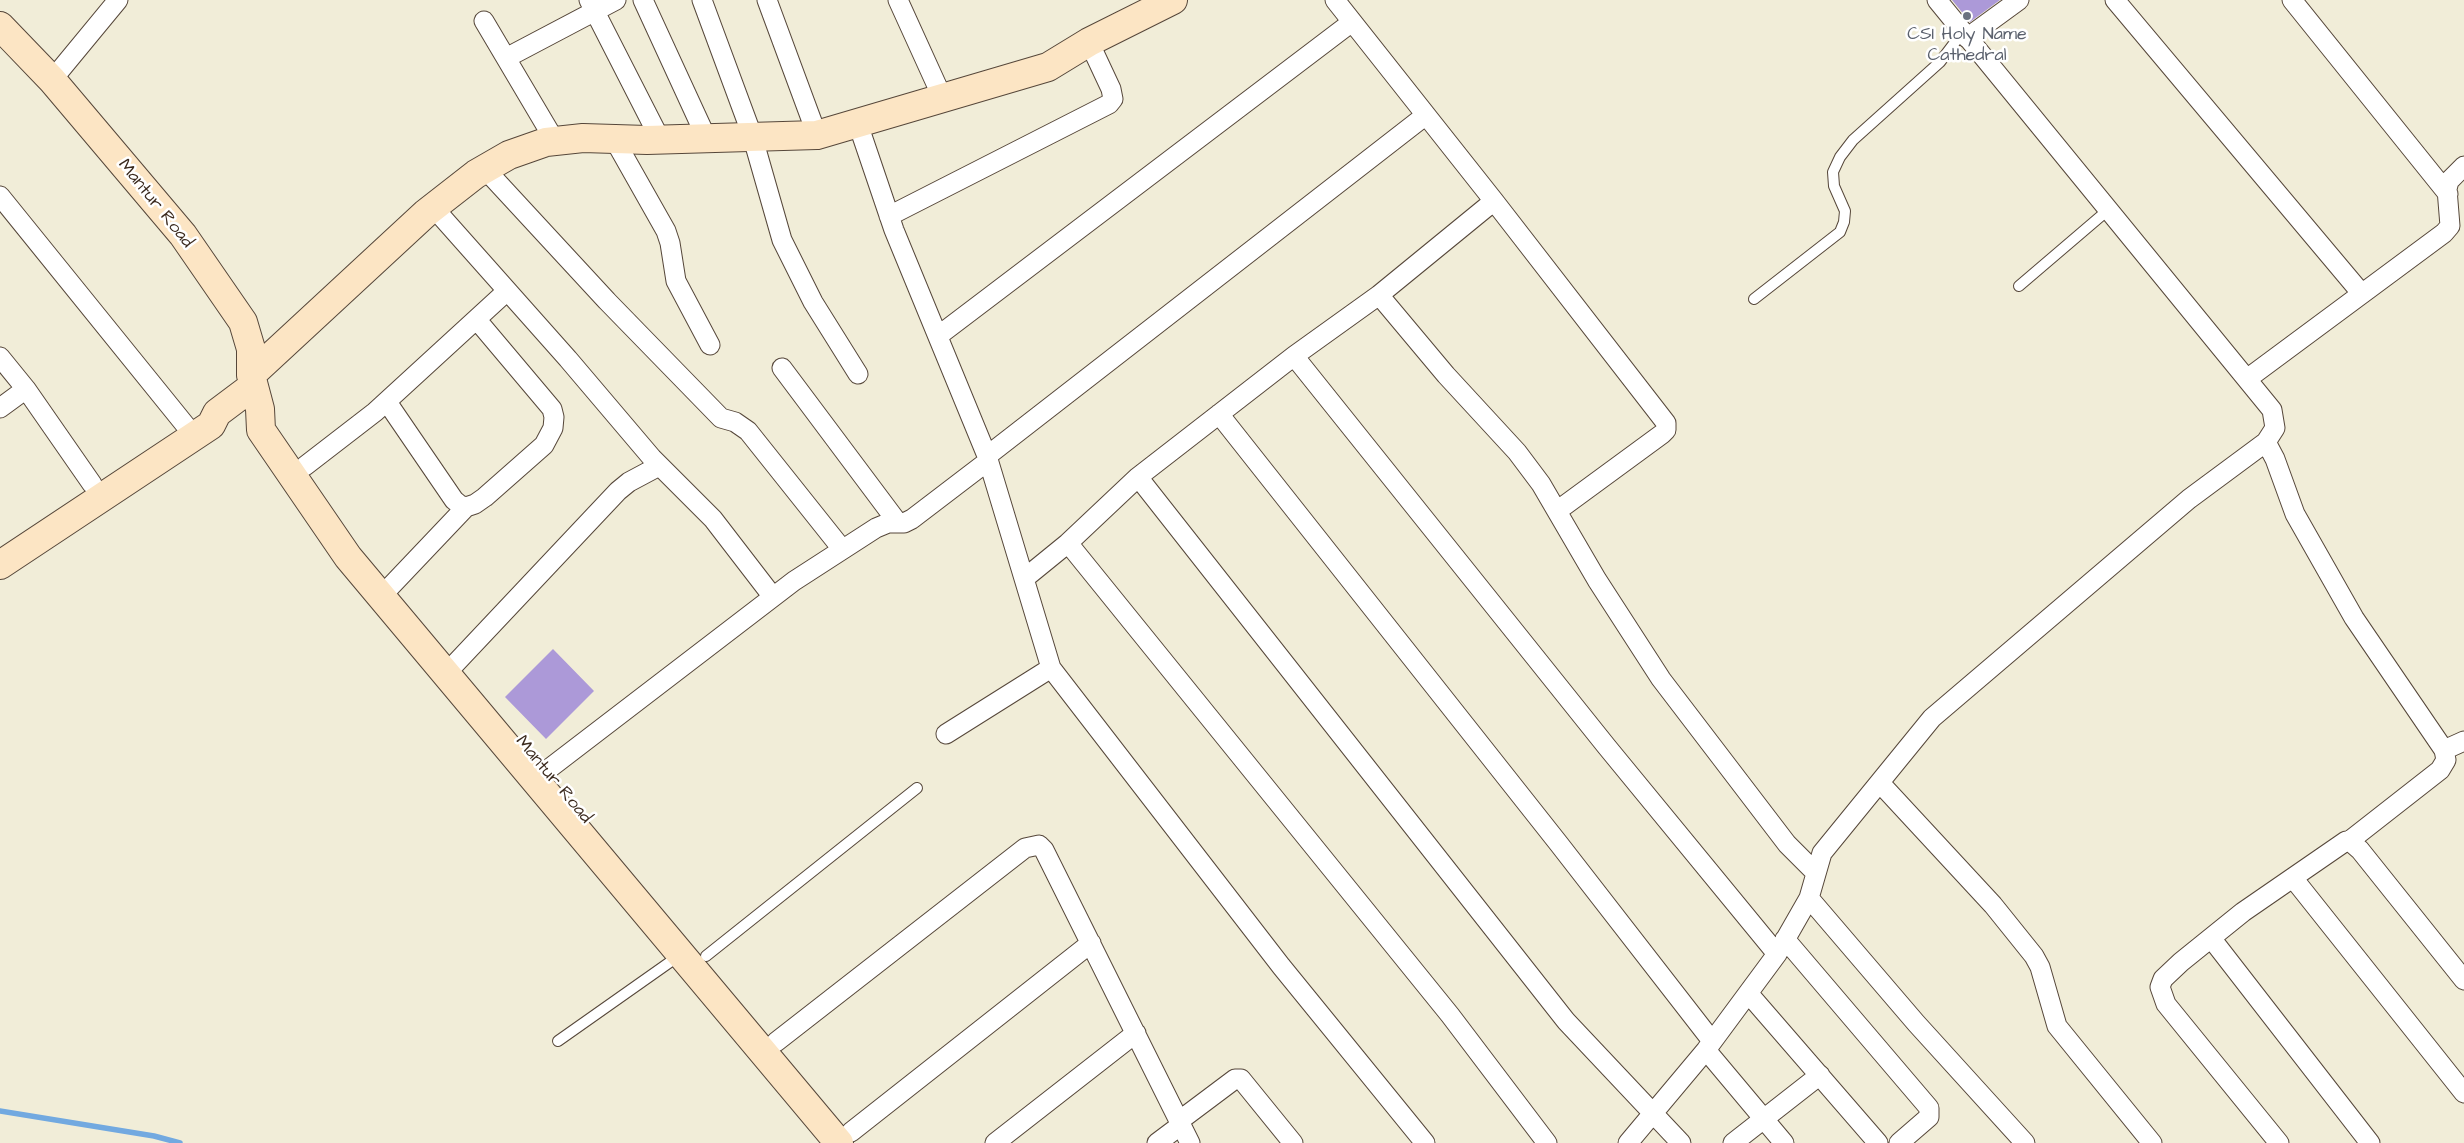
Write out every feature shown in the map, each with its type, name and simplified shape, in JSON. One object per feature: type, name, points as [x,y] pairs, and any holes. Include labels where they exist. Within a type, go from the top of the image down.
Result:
[{"type":"main road","points":[[0,544],[92,484],[204,415],[217,413],[255,390],[433,207],[485,169],[509,155],[554,141],[583,138],[660,139],[752,135],[816,135],[943,99],[1048,66],[1089,42],[1173,0]]},
{"type":"main road","name":"Mantur Road","points":[[0,26],[52,80],[183,235],[243,322],[250,349],[261,430],[348,557],[445,675],[694,955],[850,1139]]},
{"type":"main road","name":"Mantur Road","points":[[255,390],[305,466],[390,588],[546,771],[694,955],[776,1042],[850,1139]]},
{"type":"main road","points":[[0,566],[211,425],[217,413]]},
{"type":"street","points":[[52,80],[118,0]]},
{"type":"street","points":[[506,58],[592,6],[616,0]]},
{"type":"street","points":[[643,0],[706,138]]},
{"type":"street","points":[[702,0],[752,135],[782,240],[813,302],[858,374]]},
{"type":"street","points":[[767,0],[816,135]]},
{"type":"street","points":[[898,0],[943,99]]},
{"type":"street","points":[[1335,0],[1666,423],[1666,430],[1662,434],[1557,511]]},
{"type":"street","points":[[1628,1143],[1709,1046],[1781,947],[1809,898],[1822,853],[1932,718],[2189,500],[2266,442],[2275,428],[2272,410],[1937,0]]},
{"type":"street","points":[[1965,36],[2019,0]]},
{"type":"street","points":[[2116,0],[2362,294]]},
{"type":"street","points":[[2292,0],[2448,194]]},
{"type":"street","points":[[592,6],[660,139]]},
{"type":"street","points":[[484,21],[554,141]]},
{"type":"street","points":[[938,336],[1352,22]]},
{"type":"street","points":[[889,216],[1109,104],[1113,99],[1111,88],[1089,42]]},
{"type":"street","points":[[546,771],[773,597],[842,549],[876,528],[888,523],[898,523],[912,519],[987,458],[1426,115]]},
{"type":"street","points":[[858,124],[889,216],[987,458],[1051,668],[1281,966],[1425,1143]]},
{"type":"street","points":[[614,139],[666,231],[670,243],[676,281],[710,345]]},
{"type":"street","points":[[2247,379],[2444,233],[2450,226],[2449,181],[2464,166]]},
{"type":"street","points":[[485,169],[606,301],[721,418],[735,422],[748,431],[842,549]]},
{"type":"street","points":[[0,196],[186,426]]},
{"type":"street","points":[[1025,578],[1068,542],[1138,477],[1294,356],[1379,295],[1494,201]]},
{"type":"street","points":[[433,207],[659,466],[713,519],[773,597]]},
{"type":"street","points":[[305,466],[387,402],[507,291]]},
{"type":"street","points":[[1379,295],[1446,375],[1517,452],[1541,484],[1597,580],[1661,679],[1787,844],[1816,873]]},
{"type":"street","points":[[390,588],[466,507],[485,497],[544,445],[553,428],[554,417],[547,401],[477,320]]},
{"type":"street","points":[[1294,356],[1607,747],[1781,947],[1929,1108],[1929,1117],[1899,1143]]},
{"type":"street","points":[[0,357],[26,389],[92,484]]},
{"type":"street","points":[[782,368],[898,523]]},
{"type":"street","points":[[0,408],[26,389]]},
{"type":"street","points":[[387,402],[454,500],[466,507]]},
{"type":"street","points":[[1218,414],[1559,844],[1709,1046],[1784,1143]]},
{"type":"street","points":[[2266,442],[2276,459],[2295,514],[2354,618],[2444,750],[2446,760],[2440,770],[2348,842],[2340,844],[2211,938],[2181,962],[2163,980],[2160,987],[2166,1004],[2279,1143]]},
{"type":"street","points":[[454,665],[618,491],[629,482],[659,466]]},
{"type":"street","points":[[1138,477],[1566,1021],[1681,1143]]},
{"type":"street","points":[[1068,542],[1450,1015],[1547,1143]]},
{"type":"street","points":[[946,734],[1051,668]]},
{"type":"street","points":[[2444,750],[2464,741]]},
{"type":"street","points":[[1880,783],[1994,905],[2034,956],[2040,967],[2057,1026],[2152,1143]]},
{"type":"street","points":[[2348,842],[2360,850],[2464,980]]},
{"type":"street","points":[[776,1042],[1031,845],[1039,844],[1044,850],[1091,943],[1190,1143]]},
{"type":"street","points":[[2293,878],[2464,1093]]},
{"type":"street","points":[[1809,898],[1916,1023],[2025,1143]]},
{"type":"street","points":[[2211,938],[2370,1143]]},
{"type":"street","points":[[850,1139],[1091,943]]},
{"type":"street","points":[[1748,993],[1878,1143]]},
{"type":"street","points":[[995,1143],[1136,1033]]},
{"type":"street","points":[[1733,1143],[1820,1075]]},
{"type":"street","points":[[1157,1143],[1236,1079],[1241,1079],[1293,1143]]},
{"type":"lane","points":[[1754,299],[1840,232],[1844,222],[1845,211],[1834,186],[1833,172],[1840,157],[1853,140],[1940,62],[1965,36]]},
{"type":"lane","points":[[2019,286],[2108,210]]},
{"type":"lane","points":[[558,1041],[694,955],[917,788]]},
{"type":"building","points":[[1952,0],[2000,0],[1970,22]]},
{"type":"building","points":[[553,649],[594,691],[546,739],[505,697]]},
{"type":"waterway","points":[[0,1111],[154,1136],[180,1143]]},
{"type":"place","name":"CSI Holy Name Cathedral","points":[[1967,16]]}]
